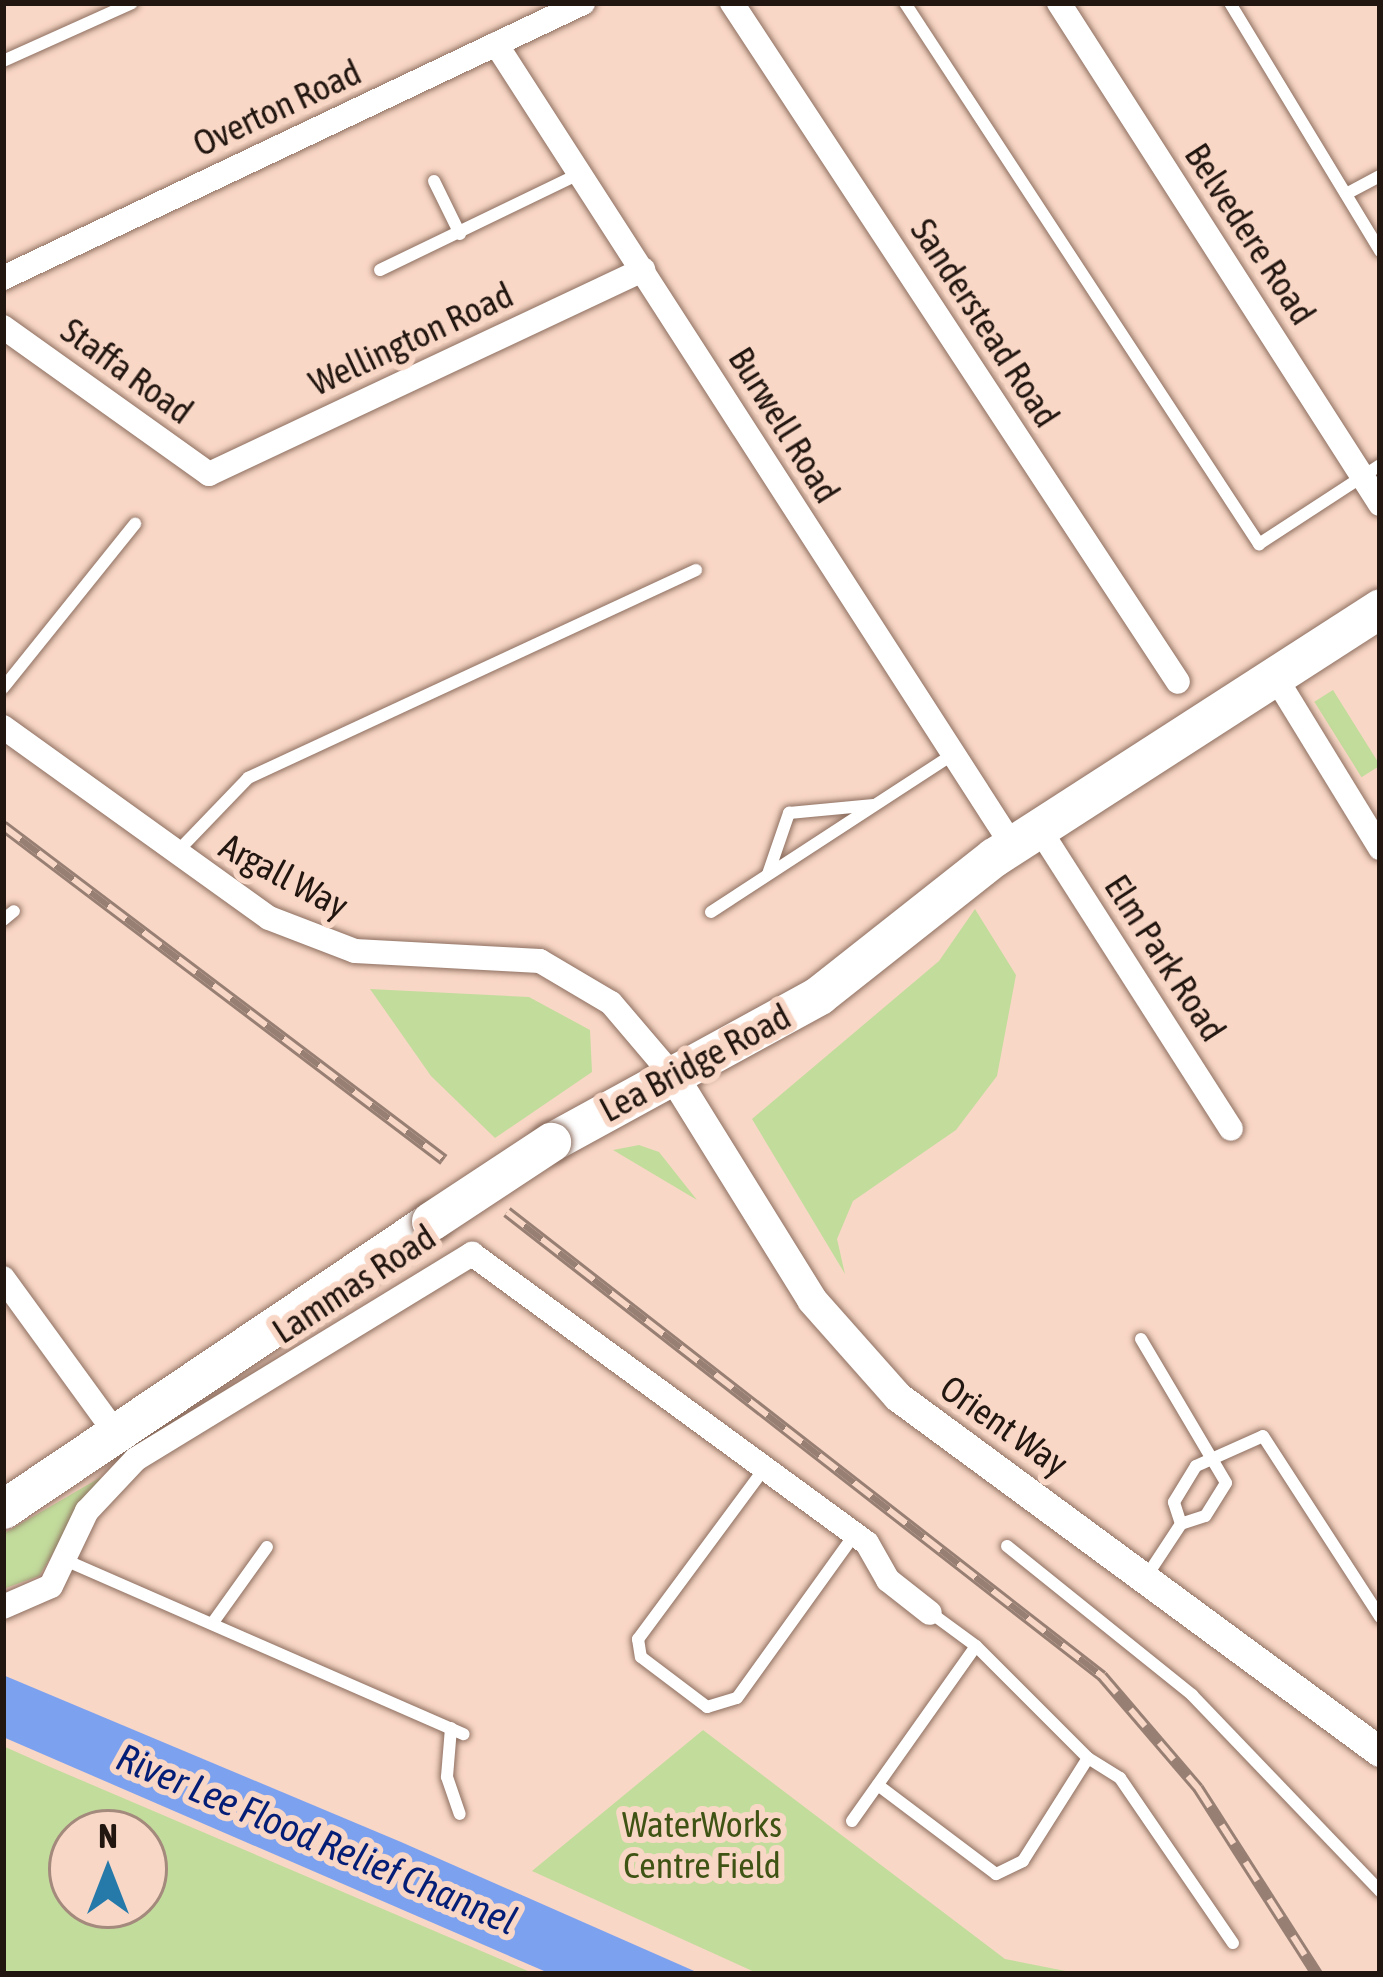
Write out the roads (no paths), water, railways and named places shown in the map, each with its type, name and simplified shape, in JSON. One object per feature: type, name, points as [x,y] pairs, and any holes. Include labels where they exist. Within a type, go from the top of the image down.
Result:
[{"type":"main road","name":"Lea Bridge Road","points":[[3,1509],[550,1142],[819,995],[1025,836],[1380,608]]},
{"type":"street","name":"Overton Road","points":[[3,278],[583,3]]},
{"type":"street","name":"Sanderstead Road","points":[[732,3],[1178,682]]},
{"type":"street","name":"Belvedere Road","points":[[1059,3],[1371,470],[1380,504]]},
{"type":"street","name":"Burwell Road","points":[[496,44],[955,753],[1025,836]]},
{"type":"street","name":"Wellington Road","points":[[209,474],[644,270]]},
{"type":"street","name":"Staffa Road","points":[[3,326],[209,474]]},
{"type":"street","points":[[1274,675],[1380,848]]},
{"type":"street","name":"Argall Way","points":[[3,727],[173,856],[329,945],[540,961],[611,1003],[674,1077]]},
{"type":"street","name":"Elm Park Road","points":[[1025,836],[1231,1129]]},
{"type":"street","name":"Orient Way","points":[[674,1077],[865,1365],[942,1432],[1148,1574],[1380,1752]]},
{"type":"street","name":"Lammas Road","points":[[3,1607],[42,1594],[65,1560],[87,1511],[136,1459],[472,1254],[855,1534],[930,1612]]},
{"type":"street","points":[[3,1278],[117,1435]]},
{"type":"lane","points":[[3,61],[132,3]]},
{"type":"lane","points":[[905,3],[1259,544],[1371,470]]},
{"type":"lane","points":[[1230,3],[1380,251]]},
{"type":"lane","points":[[380,270],[580,173]]},
{"type":"lane","points":[[1346,194],[1380,176]]},
{"type":"lane","points":[[434,182],[460,234]]},
{"type":"lane","points":[[3,688],[135,524]]},
{"type":"lane","points":[[173,856],[248,778],[695,570]]},
{"type":"lane","points":[[711,911],[955,753]]},
{"type":"lane","points":[[768,874],[789,813],[875,805]]},
{"type":"lane","points":[[1141,1339],[1219,1463],[1226,1483],[1205,1516],[1181,1524],[1148,1574]]},
{"type":"lane","points":[[1181,1524],[1174,1502],[1196,1466],[1219,1463],[1263,1436],[1380,1617]]},
{"type":"lane","points":[[765,1468],[638,1639],[641,1657],[707,1707],[737,1698],[855,1534]]},
{"type":"lane","points":[[1006,1546],[1192,1695],[1380,1891]]},
{"type":"lane","points":[[214,1621],[267,1547]]},
{"type":"lane","points":[[65,1560],[458,1731],[447,1777],[460,1814]]},
{"type":"lane","points":[[930,1612],[976,1646],[1088,1758],[1120,1778],[1232,1942]]},
{"type":"lane","points":[[852,1821],[976,1646]]},
{"type":"lane","points":[[878,1785],[996,1874],[1022,1861],[1088,1758]]},
{"type":"water","name":"River Lee Flood Relief Channel","points":[[3,1675],[701,1974],[551,1974],[3,1737]]},
{"type":"railway","points":[[3,826],[444,1160]]},
{"type":"railway","points":[[507,1212],[1102,1676],[1198,1788],[1317,1974]]},
{"type":"park label","name":"WaterWorks Centre Field","points":[[702,1844]]}]
